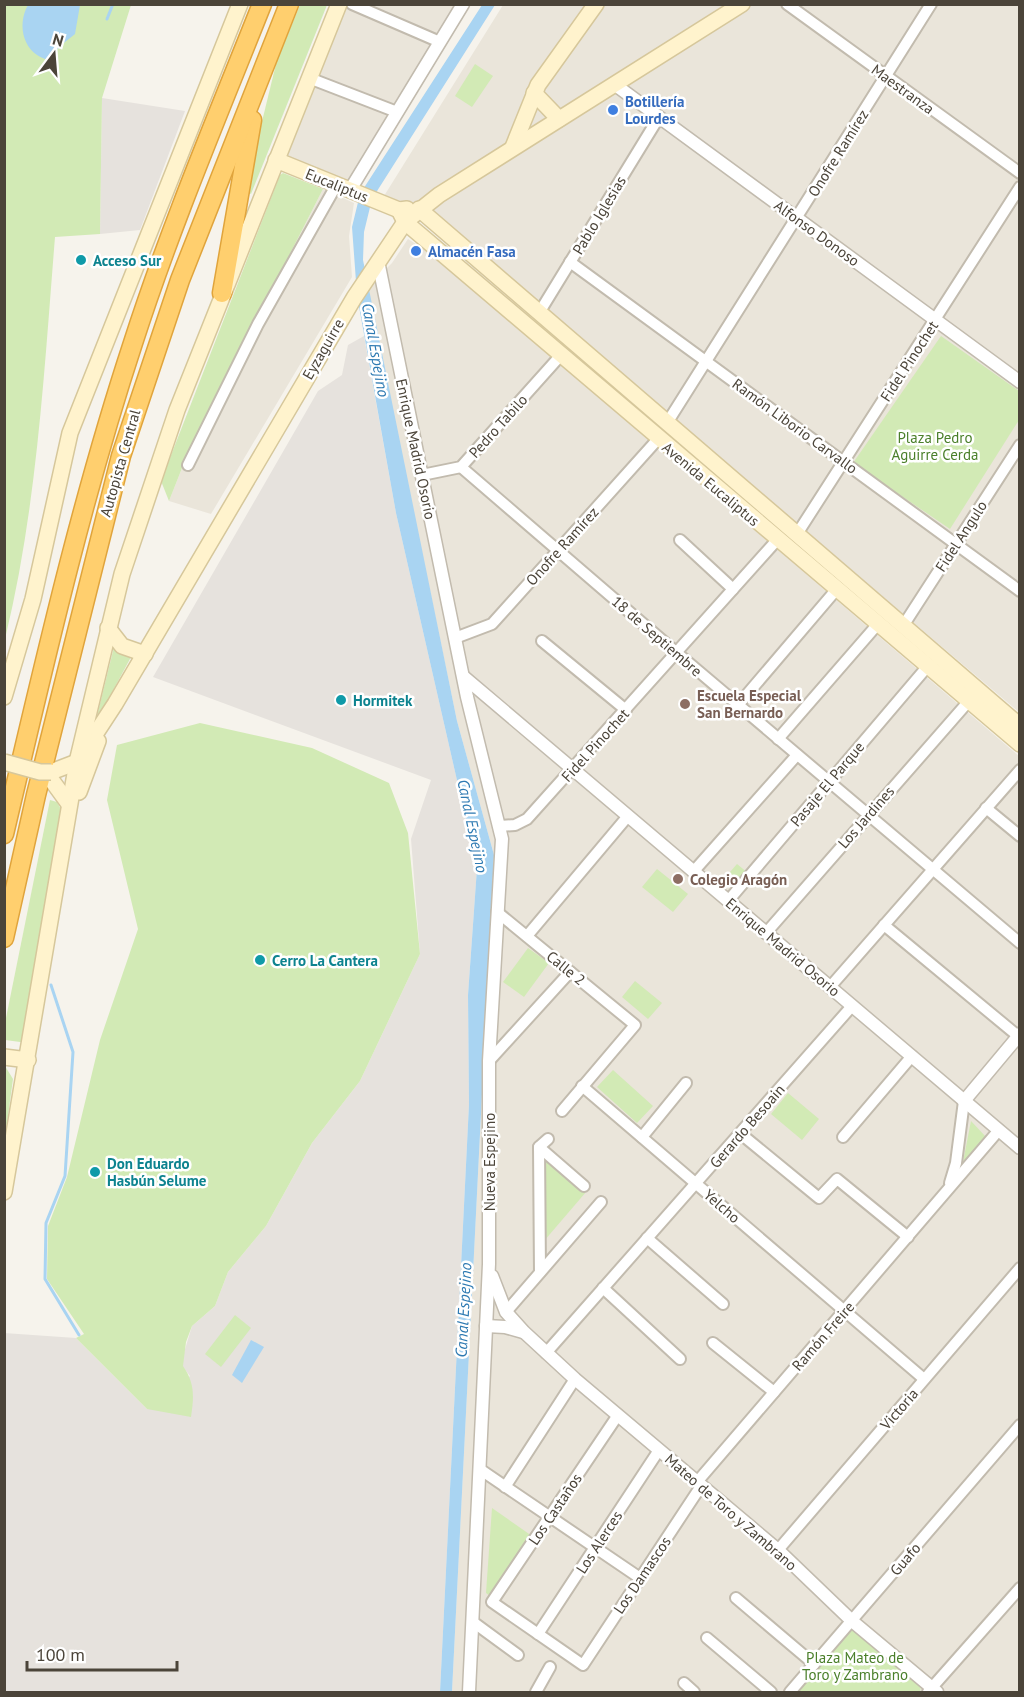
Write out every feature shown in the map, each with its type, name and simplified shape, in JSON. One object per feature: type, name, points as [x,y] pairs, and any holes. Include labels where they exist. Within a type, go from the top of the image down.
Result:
[{"type":"highway","name":"Autopista Central","points":[[4,834],[68,566],[113,404],[165,249],[262,4]]},
{"type":"highway","name":"Autopista Central","points":[[4,938],[39,785],[122,456],[180,280],[290,4]]},
{"type":"highway","points":[[222,293],[246,146],[266,63]]},
{"type":"main road","points":[[4,697],[33,599],[70,433],[240,4]]},
{"type":"main road","points":[[4,1192],[28,1060],[69,804],[108,628],[154,471],[222,293],[339,4]]},
{"type":"main road","points":[[513,147],[534,93],[596,4]]},
{"type":"main road","points":[[419,209],[513,147],[742,4]]},
{"type":"main road","points":[[534,93],[559,119]]},
{"type":"main road","name":"Eucaliptus","points":[[276,160],[382,203],[402,216],[419,209]]},
{"type":"main road","name":"Avenida Eucaliptus","points":[[419,209],[1020,726]]},
{"type":"main road","name":"Avenida Eucaliptus","points":[[402,216],[658,439],[1020,744]]},
{"type":"main road","name":"Eyzaguirre","points":[[77,762],[115,704],[402,216]]},
{"type":"main road","points":[[108,628],[122,646],[144,654]]},
{"type":"main road","points":[[64,840],[87,769],[115,704]]},
{"type":"main road","points":[[4,762],[47,774],[77,762]]},
{"type":"main road","points":[[47,774],[69,804]]},
{"type":"main road","points":[[8,1057],[28,1060]]},
{"type":"street","points":[[352,4],[440,42]]},
{"type":"street","points":[[189,465],[258,324],[348,189],[463,4]]},
{"type":"street","name":"Maestranza","points":[[788,4],[1020,173]]},
{"type":"street","name":"Onofre Ramírez","points":[[667,423],[931,4]]},
{"type":"street","points":[[309,78],[397,112]]},
{"type":"street","name":"Alfonso Donoso","points":[[614,84],[1020,382]]},
{"type":"street","name":"Pablo Iglesias","points":[[539,313],[659,117]]},
{"type":"street","name":"Fidel Pinochet","points":[[797,534],[1020,187]]},
{"type":"street","name":"Ramón Liborio Carvallo","points":[[570,262],[1020,591]]},
{"type":"street","name":"Enrique Madrid Osorio","points":[[374,267],[422,475],[455,638]]},
{"type":"street","name":"Pedro Tabilo","points":[[422,475],[461,467],[561,356]]},
{"type":"street","name":"Onofre Ramírez","points":[[455,638],[492,624],[658,439]]},
{"type":"street","name":"Fidel Angulo","points":[[903,626],[1020,445]]},
{"type":"street","name":"18 de Septiembre","points":[[461,467],[676,653],[1020,943]]},
{"type":"street","points":[[681,540],[733,589]]},
{"type":"street","name":"Fidel Pinochet","points":[[500,826],[515,825],[527,819],[777,540]]},
{"type":"street","points":[[738,705],[836,590]]},
{"type":"street","points":[[778,739],[877,625]]},
{"type":"street","name":"Nueva Espejino","points":[[455,638],[500,826],[503,851],[497,912],[489,1061],[489,1264],[469,1692]]},
{"type":"street","points":[[542,641],[626,710]]},
{"type":"street","name":"Pasaje El Parque","points":[[728,901],[927,667]]},
{"type":"street","name":"Enrique Madrid Osorio","points":[[464,677],[1020,1148]]},
{"type":"street","points":[[475,720],[479,690]]},
{"type":"street","name":"Los Jardines","points":[[766,933],[968,702]]},
{"type":"street","points":[[693,872],[797,755]]},
{"type":"street","points":[[830,987],[1020,770]]},
{"type":"street","points":[[986,808],[1020,836]]},
{"type":"street","points":[[527,936],[628,816]]},
{"type":"street","name":"Calle 2","points":[[497,912],[635,1025],[582,1086]]},
{"type":"street","points":[[884,925],[1019,1035],[964,1101]]},
{"type":"street","points":[[489,1061],[570,972]]},
{"type":"street","name":"Gerardo Besoain","points":[[546,1353],[852,1006]]},
{"type":"street","points":[[843,1137],[912,1056]]},
{"type":"street","points":[[642,1137],[686,1083]]},
{"type":"street","points":[[562,1111],[582,1086]]},
{"type":"street","name":"Yelcho","points":[[582,1086],[924,1379]]},
{"type":"street","name":"Ramón Freire","points":[[948,1189],[956,1163],[964,1101]]},
{"type":"street","name":"Ramón Freire","points":[[699,1484],[774,1392],[999,1130]]},
{"type":"street","points":[[741,1134],[819,1197],[837,1179],[908,1237]]},
{"type":"street","points":[[540,1272],[544,1143],[584,1186]]},
{"type":"street","points":[[486,1322],[506,1312],[601,1202]]},
{"type":"street","points":[[647,1239],[723,1304]]},
{"type":"street","name":"Mateo de Toro y Zambrano","points":[[489,1264],[496,1291],[506,1312],[524,1332],[574,1379],[778,1550],[852,1621],[932,1691]]},
{"type":"street","name":"Victoria","points":[[778,1550],[1020,1268]]},
{"type":"street","points":[[603,1288],[680,1359]]},
{"type":"street","points":[[486,1322],[524,1332]]},
{"type":"street","points":[[713,1343],[774,1392]]},
{"type":"street","points":[[505,1487],[574,1379]]},
{"type":"street","name":"Los Castaños","points":[[538,1634],[492,1602],[618,1415]]},
{"type":"street","name":"Guafo","points":[[790,1692],[1020,1425]]},
{"type":"street","name":"Los Alerces","points":[[538,1634],[660,1450]]},
{"type":"street","points":[[481,1470],[640,1578]]},
{"type":"street","name":"Los Damascos","points":[[538,1634],[583,1665],[699,1484]]},
{"type":"street","points":[[932,1691],[1020,1588]]},
{"type":"street","points":[[736,1598],[814,1664]]},
{"type":"street","points":[[473,1622],[519,1655]]},
{"type":"street","points":[[707,1638],[771,1692]]},
{"type":"street","points":[[536,1692],[550,1668]]},
{"type":"street","points":[[684,1683],[694,1692]]},
{"type":"shaded area","points":[[347,5],[458,5],[349,182],[286,157]]},
{"type":"shaded area","points":[[503,5],[1019,5],[1019,712],[435,217],[384,196]]},
{"type":"shaded area","points":[[102,98],[185,111],[140,230],[100,234]]},
{"type":"shaded area","points":[[323,189],[354,203],[349,236],[352,277],[211,514],[169,501],[186,458]]},
{"type":"shaded area","points":[[408,239],[431,254],[1019,756],[1019,1692],[452,1692],[494,855],[457,721],[367,288],[392,263]]},
{"type":"shaded area","points":[[364,336],[396,513],[477,868],[468,995],[469,1104],[440,1692],[5,1692],[4,1333],[76,1338],[147,1409],[190,1376],[183,1367],[183,1356],[192,1326],[215,1306],[228,1272],[266,1226],[312,1143],[360,1081],[420,954],[411,839],[431,780],[153,677],[318,391],[342,375],[348,345]]},
{"type":"green space","points":[[5,5],[131,5],[102,98],[100,234],[55,237],[43,389],[32,490],[25,540],[5,639]]},
{"type":"green space","points":[[300,5],[327,5],[251,194],[245,191],[277,60]]},
{"type":"green space","points":[[475,64],[493,76],[472,107],[455,96]]},
{"type":"green space","points":[[283,173],[323,189],[186,458],[169,501],[161,481],[280,175]]},
{"type":"green space","name":"Plaza Pedro Aguirre Cerda","points":[[941,336],[1019,391],[1019,420],[950,529],[853,463]]},
{"type":"green space","points":[[114,647],[131,657],[95,724]]},
{"type":"green space","points":[[200,723],[312,748],[389,783],[408,833],[420,954],[360,1081],[312,1143],[266,1226],[228,1272],[215,1306],[192,1326],[186,1342],[183,1366],[190,1378],[193,1390],[191,1417],[147,1409],[76,1338],[84,1334],[47,1279],[48,1226],[67,1177],[100,1040],[138,929],[107,800],[117,745]]},
{"type":"green space","points":[[50,800],[57,802],[63,813],[28,1043],[5,1040],[5,1023]]},
{"type":"green space","points":[[737,864],[748,873],[734,889],[723,880]]},
{"type":"green space","points":[[657,869],[688,894],[673,912],[642,887]]},
{"type":"green space","points":[[528,948],[549,963],[524,997],[503,982]]},
{"type":"green space","points":[[635,981],[662,1003],[648,1019],[622,997]]},
{"type":"green space","points":[[4,1066],[13,1079],[5,1138]]},
{"type":"green space","points":[[613,1070],[653,1106],[637,1123],[597,1087]]},
{"type":"green space","points":[[788,1093],[819,1119],[802,1140],[771,1114]]},
{"type":"green space","points":[[971,1121],[986,1137],[962,1167]]},
{"type":"green space","points":[[548,1160],[586,1192],[544,1241],[543,1161]]},
{"type":"green space","points":[[235,1315],[251,1328],[221,1367],[205,1354]]},
{"type":"green space","points":[[492,1508],[532,1536],[490,1596],[486,1593]]},
{"type":"green space","name":"Plaza Mateo de Toro y Zambrano","points":[[851,1628],[921,1685],[920,1692],[793,1692]]},
{"type":"water","points":[[28,5],[80,5],[75,34],[60,46],[49,60],[40,57],[28,46],[23,22]]},
{"type":"water","points":[[482,5],[495,5],[372,199],[364,232],[363,260],[457,721],[494,855],[452,1692],[440,1692],[469,1104],[468,995],[477,868],[396,513],[357,295],[352,227],[360,194]]},
{"type":"water","points":[[251,1340],[264,1347],[242,1383],[232,1375]]},
{"type":"waterway","points":[[107,19],[113,4]]},
{"type":"waterway","name":"Canal Espejino","points":[[51,985],[73,1052],[65,1176],[46,1223],[45,1279],[79,1335]]},
{"type":"place","name":"Botillería Lourdes","points":[[613,110]]},
{"type":"place","name":"Almacén Fasa","points":[[416,251]]},
{"type":"place","name":"Acceso Sur","points":[[81,260]]},
{"type":"place","name":"Hormitek","points":[[341,700]]},
{"type":"place","name":"Escuela Especial San Bernardo","points":[[685,704]]},
{"type":"place","name":"Colegio Aragón","points":[[678,879]]},
{"type":"place","name":"Cerro La Cantera","points":[[260,960]]},
{"type":"place","name":"Don Eduardo Hasbún Selume","points":[[95,1172]]}]
